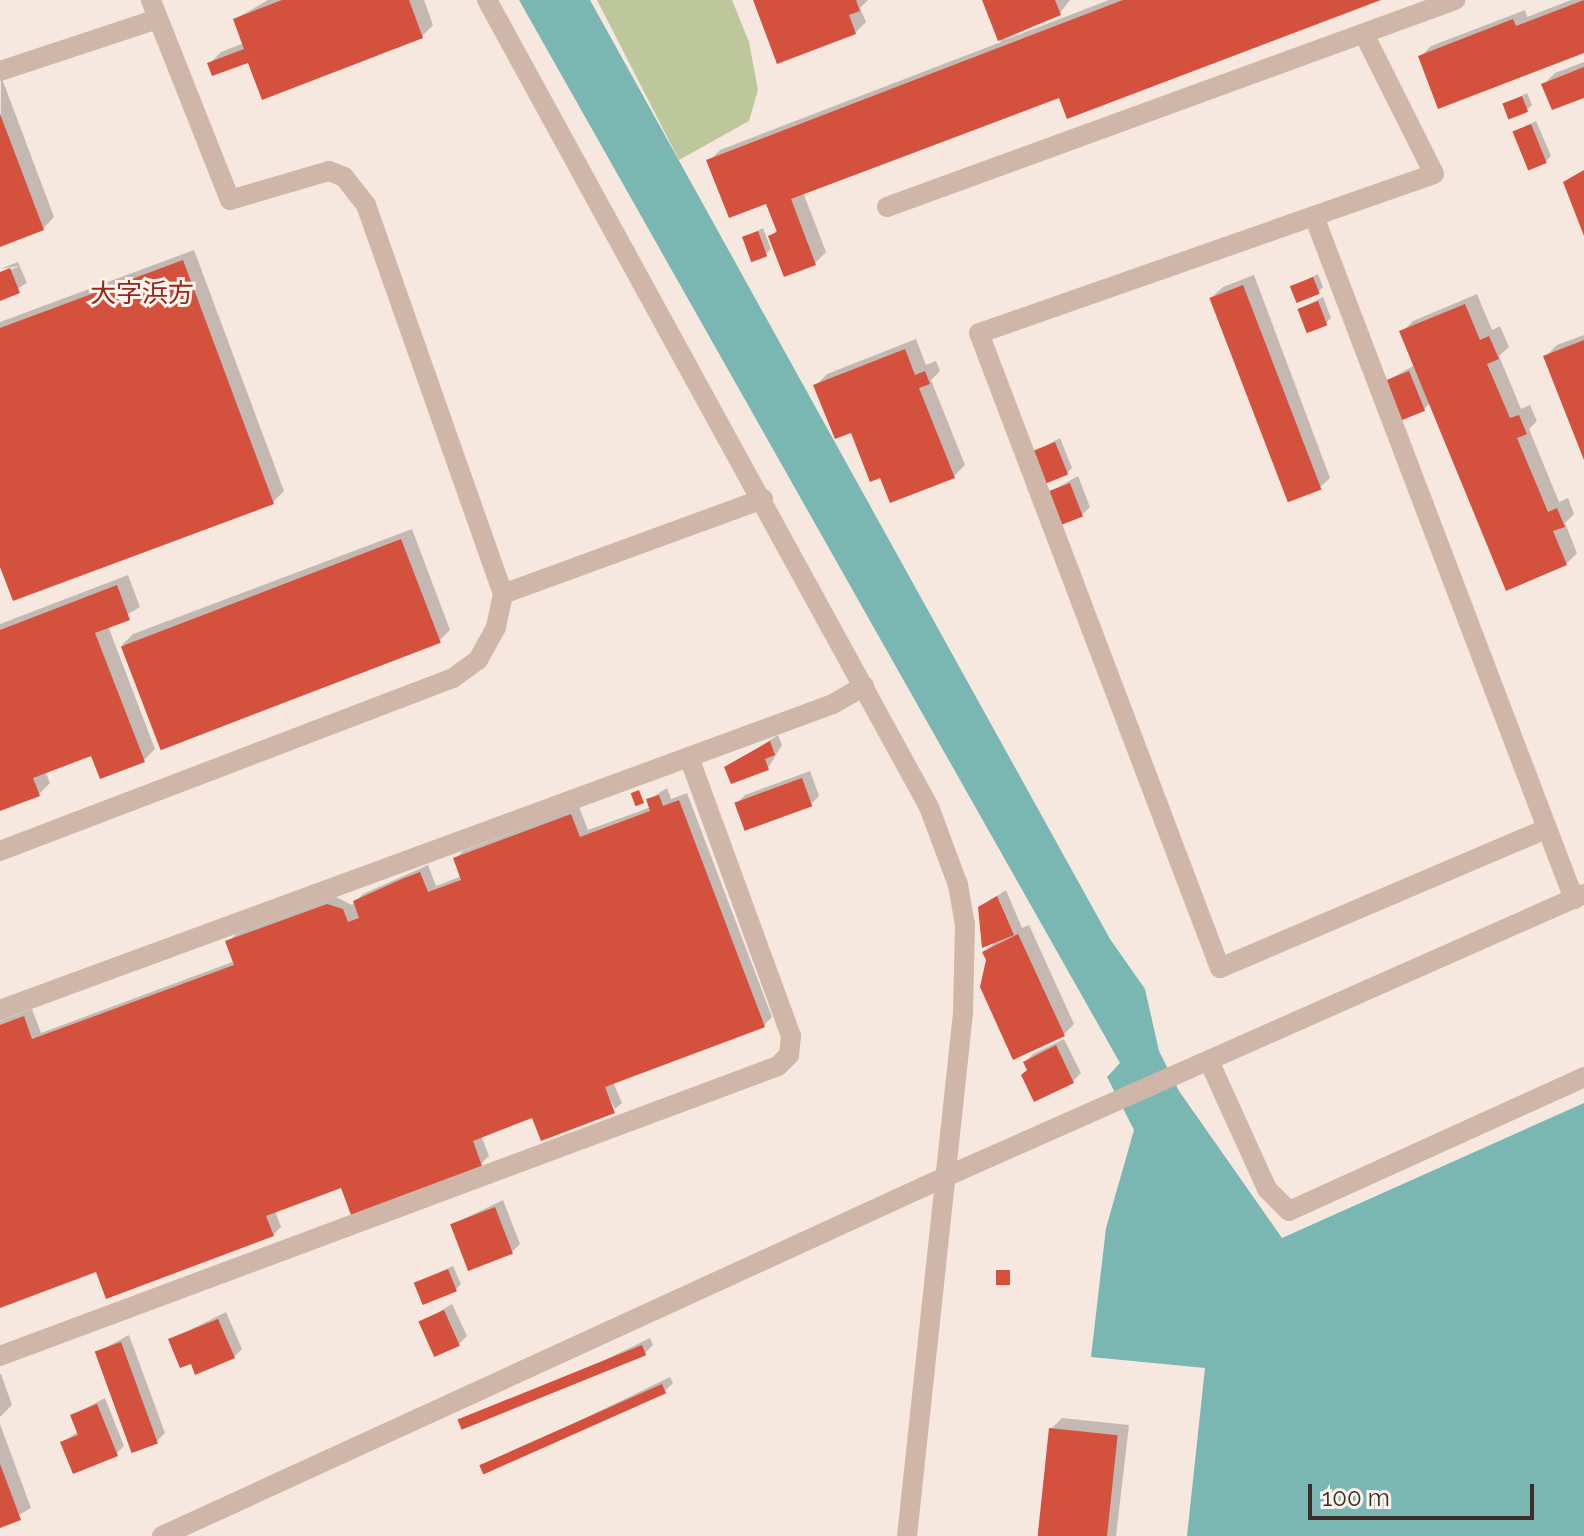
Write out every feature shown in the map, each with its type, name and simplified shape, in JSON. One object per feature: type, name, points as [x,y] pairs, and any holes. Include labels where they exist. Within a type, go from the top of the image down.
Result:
[{"type":"street","points":[[487,0],[763,499],[940,831],[965,924],[963,1013],[907,1536]]},
{"type":"street","points":[[887,207],[1365,36],[1455,0]]},
{"type":"street","points":[[0,71],[154,9],[230,200],[329,171],[344,177],[366,205],[503,594],[496,627],[478,660],[453,678],[0,851]]},
{"type":"street","points":[[1365,36],[1434,174],[1315,219],[979,333],[1220,968],[1543,830]]},
{"type":"street","points":[[162,1536],[945,1177],[1579,896],[1543,830],[1315,219]]},
{"type":"street","points":[[503,594],[763,499]]},
{"type":"street","points":[[0,1010],[833,704],[864,686]]},
{"type":"street","points":[[0,1356],[778,1066],[789,1055],[791,1036],[689,758]]},
{"type":"street","points":[[1209,1061],[1267,1189],[1289,1211],[1584,1077]]},
{"type":"green space","points":[[597,0],[732,0],[749,42],[758,90],[749,121],[679,160]]},
{"type":"water","points":[[519,0],[590,0],[1110,939],[1145,989],[1159,1051],[1179,1091],[1282,1238],[1584,1103],[1584,1536],[1187,1536],[1205,1368],[1091,1357],[1106,1228],[1134,1130],[1107,1077],[1120,1063]]},
{"type":"building","points":[[282,0],[409,0],[423,38],[262,100],[248,63],[212,76],[207,63],[244,49],[233,19]]},
{"type":"building","points":[[753,0],[856,0],[860,11],[849,15],[856,34],[777,64]]},
{"type":"building","points":[[982,0],[1055,0],[1061,15],[998,41]]},
{"type":"building","points":[[1123,0],[1381,0],[1067,119],[1059,98],[791,199],[816,265],[784,277],[768,236],[777,232],[766,204],[729,218],[706,160]]},
{"type":"building","points":[[1584,0],[1584,53],[1438,109],[1418,56],[1513,19],[1516,26]]},
{"type":"building","points":[[1584,67],[1584,98],[1552,110],[1541,84]]},
{"type":"building","points":[[1522,96],[1528,112],[1508,119],[1502,104]]},
{"type":"building","points":[[0,114],[44,230],[0,247]]},
{"type":"building","points":[[1531,124],[1547,163],[1528,170],[1512,131]]},
{"type":"building","points":[[1584,170],[1584,236],[1563,182]]},
{"type":"building","points":[[758,231],[767,256],[751,262],[742,237]]},
{"type":"building","points":[[183,260],[274,504],[13,601],[0,567],[0,328]]},
{"type":"building","points":[[10,268],[20,293],[0,301],[0,272]]},
{"type":"building","points":[[1313,277],[1320,294],[1297,303],[1290,286]]},
{"type":"building","points":[[1243,285],[1321,489],[1288,502],[1209,298]]},
{"type":"building","points":[[1318,301],[1327,325],[1307,333],[1297,309]]},
{"type":"building","points":[[1465,304],[1480,340],[1489,336],[1499,359],[1487,364],[1510,418],[1519,415],[1527,434],[1517,438],[1548,512],[1557,508],[1565,527],[1553,531],[1567,565],[1506,591],[1399,331]]},
{"type":"building","points":[[1584,340],[1584,460],[1543,356]]},
{"type":"building","points":[[905,349],[915,375],[925,371],[930,384],[919,388],[955,478],[890,503],[880,478],[870,482],[851,433],[835,439],[813,385]]},
{"type":"building","points":[[1409,371],[1425,411],[1399,421],[1383,381]]},
{"type":"building","points":[[1055,442],[1068,474],[1042,485],[1029,452]]},
{"type":"building","points":[[1070,483],[1083,517],[1056,527],[1043,493]]},
{"type":"building","points":[[401,539],[441,643],[161,750],[121,647]]},
{"type":"building","points":[[117,585],[130,620],[95,633],[145,762],[100,779],[91,756],[33,778],[40,796],[0,811],[0,630]]},
{"type":"building","points":[[770,741],[775,755],[765,759],[769,770],[731,784],[724,767]]},
{"type":"building","points":[[802,778],[812,806],[745,831],[734,803]]},
{"type":"building","points":[[639,790],[644,803],[636,806],[631,793]]},
{"type":"building","points":[[659,795],[663,806],[679,800],[765,1027],[605,1087],[615,1113],[541,1141],[532,1118],[473,1141],[482,1166],[351,1215],[341,1188],[266,1216],[274,1236],[106,1299],[96,1272],[0,1308],[0,1025],[24,1016],[32,1039],[234,965],[225,941],[327,904],[343,909],[348,922],[359,918],[353,901],[404,878],[420,872],[428,892],[461,880],[453,858],[571,814],[580,837],[650,811],[646,799]]},
{"type":"building","points":[[997,896],[1014,935],[982,948],[978,907]]},
{"type":"building","points":[[1018,934],[1065,1036],[1013,1060],[980,987],[986,960],[982,952]]},
{"type":"building","points":[[1056,1045],[1074,1083],[1034,1102],[1021,1075],[1027,1070],[1023,1062]]},
{"type":"building","points":[[495,1207],[513,1254],[468,1271],[450,1224]]},
{"type":"building","points":[[448,1269],[457,1291],[423,1305],[414,1283]]},
{"type":"building","points":[[996,1270],[1010,1270],[1010,1285],[996,1285]]},
{"type":"building","points":[[444,1310],[460,1346],[434,1357],[418,1321]]},
{"type":"building","points":[[218,1319],[235,1358],[195,1375],[191,1364],[180,1368],[168,1339]]},
{"type":"building","points":[[121,1342],[158,1443],[132,1453],[95,1352]]},
{"type":"building","points":[[642,1345],[646,1355],[462,1430],[457,1420]]},
{"type":"building","points":[[662,1384],[666,1393],[483,1474],[479,1465]]},
{"type":"building","points":[[97,1404],[118,1456],[73,1474],[60,1442],[78,1435],[70,1415]]},
{"type":"building","points":[[1049,1428],[1118,1435],[1107,1536],[1038,1536]]},
{"type":"building","points":[[0,1464],[21,1520],[0,1528]]},
{"type":"district","name":"大字浜方","points":[[142,294]]}]
